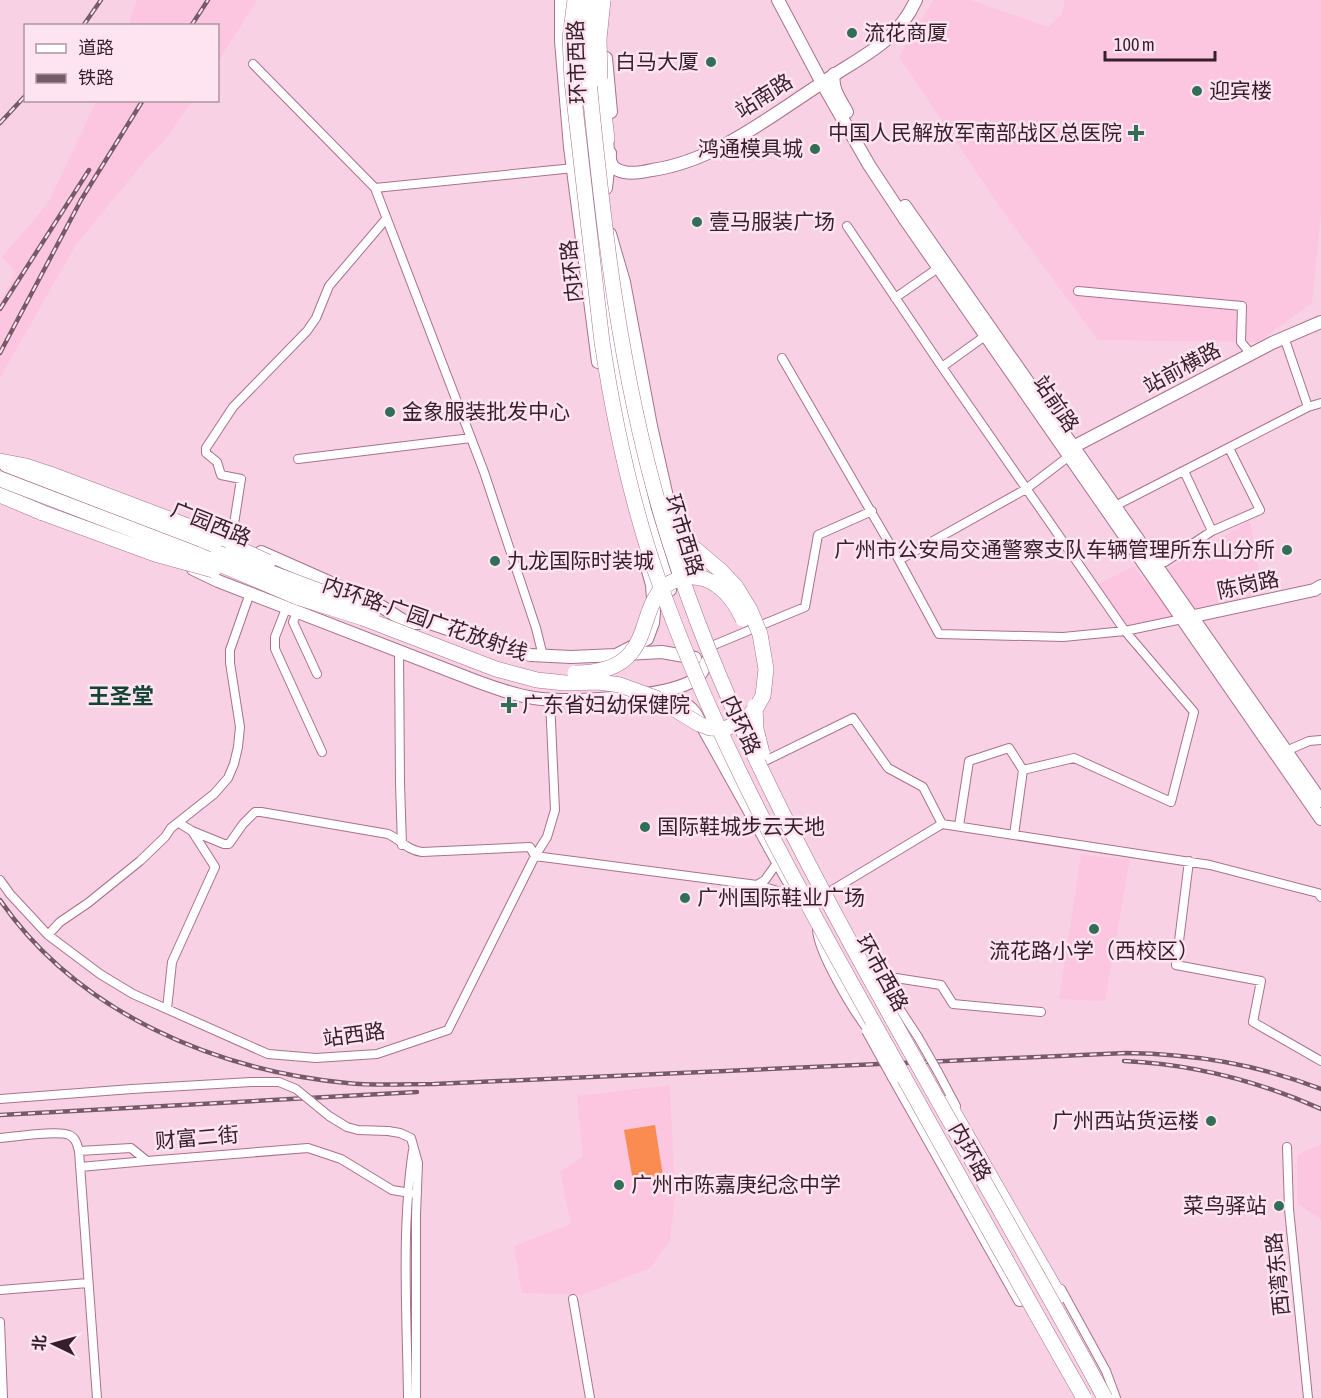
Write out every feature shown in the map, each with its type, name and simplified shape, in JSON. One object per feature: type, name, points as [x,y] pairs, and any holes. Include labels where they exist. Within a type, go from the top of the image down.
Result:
[{"type":"highway","name":"内环路","points":[[574,0],[570,38],[572,81],[607,375],[646,544],[667,605],[704,653],[724,741],[822,930],[1084,1398]]},
{"type":"highway","name":"内环路","points":[[590,0],[586,51],[604,193],[611,287],[627,377],[669,541],[718,672],[780,807],[882,1001],[1105,1398]]},
{"type":"highway","points":[[600,0],[600,79],[607,139]]},
{"type":"highway","points":[[585,133],[604,234],[616,357],[646,503],[660,562],[704,653]]},
{"type":"highway","name":"内环路-广园广花放射线","points":[[0,478],[196,554],[255,587],[294,605],[363,618],[510,673],[537,680],[610,683],[635,689],[710,728],[732,727],[747,718],[763,696],[765,654],[756,622],[736,587],[688,543],[672,518],[665,498],[638,393],[604,193]]},
{"type":"highway","points":[[0,461],[26,466],[79,484],[217,537],[363,607]]},
{"type":"highway","name":"内环路-广园广花放射线","points":[[0,468],[508,663],[538,670],[567,673],[600,671],[617,665],[629,655],[639,640],[658,592],[670,583],[681,579],[702,578],[720,586],[735,604],[748,628]]},
{"type":"highway","points":[[0,495],[155,554],[255,587]]},
{"type":"highway","points":[[294,605],[324,612],[502,680],[561,690],[645,688],[678,699],[693,713],[709,734],[822,930]]},
{"type":"highway","name":"内环路","points":[[748,628],[756,661],[756,729],[780,807]]},
{"type":"highway","points":[[948,1103],[1059,1296],[1113,1398]]},
{"type":"main road","points":[[561,0],[563,65],[595,345],[622,477],[652,585],[654,622],[647,639],[616,655]]},
{"type":"main road","name":"环市西路","points":[[574,0],[576,46],[597,258],[607,332],[636,474],[665,576],[704,653],[764,792],[893,1033]]},
{"type":"main road","points":[[576,46],[581,0]]},
{"type":"main road","points":[[600,0],[612,139],[604,193]]},
{"type":"main road","name":"环市西路","points":[[600,0],[592,55],[604,193],[604,234],[640,405],[639,441],[649,488],[667,549],[735,749],[787,851],[822,930],[856,983],[893,1033]]},
{"type":"main road","name":"站前路","points":[[778,0],[869,165],[985,336],[1071,452],[1115,506],[1149,564]]},
{"type":"main road","name":"站南路","points":[[609,161],[617,170],[632,173],[666,168],[712,152],[880,46],[909,16],[916,0]]},
{"type":"main road","name":"站前路","points":[[834,74],[835,88],[883,174],[1149,564],[1321,801]]},
{"type":"main road","points":[[607,139],[609,161]]},
{"type":"main road","name":"站前横路","points":[[1071,452],[1251,354],[1321,322]]},
{"type":"main road","points":[[640,405],[683,558],[704,653],[877,982],[893,1033],[919,1073],[1048,1317],[1076,1398]]},
{"type":"main road","points":[[0,461],[33,463],[61,471],[232,537],[376,603],[407,623],[430,623],[508,650],[543,656],[704,653]]},
{"type":"main road","name":"广园西路","points":[[0,461],[407,623]]},
{"type":"main road","points":[[622,477],[636,474]]},
{"type":"main road","points":[[649,488],[664,485]]},
{"type":"main road","name":"广园西路","points":[[0,486],[382,629],[378,642]]},
{"type":"main road","points":[[159,546],[195,570],[255,587]]},
{"type":"main road","points":[[221,549],[257,550]]},
{"type":"main road","name":"陈岗路","points":[[1187,618],[1314,590],[1321,586]]},
{"type":"main road","points":[[294,605],[378,642],[496,689],[522,696],[550,700],[622,697],[672,699],[688,705],[695,713],[798,897],[822,930],[868,1030],[919,1073],[948,1103]]},
{"type":"main road","name":"站前路","points":[[1187,618],[1321,819]]},
{"type":"main road","points":[[622,697],[679,686],[695,679],[704,653]]},
{"type":"main road","points":[[735,749],[735,785]]},
{"type":"main road","points":[[735,785],[761,801]]},
{"type":"main road","points":[[856,983],[862,1016]]},
{"type":"main road","points":[[893,1033],[910,1052],[1090,1398]]},
{"type":"main road","points":[[919,1073],[911,1095],[958,1180],[1099,1398]]},
{"type":"main road","points":[[1048,1317],[1113,1398]]},
{"type":"street","points":[[253,64],[375,188],[471,438],[512,554],[543,656]]},
{"type":"street","points":[[375,188],[574,168]]},
{"type":"street","points":[[232,537],[241,478],[221,475],[217,462],[206,453],[206,448],[233,406],[307,331],[316,318],[329,286],[386,219]]},
{"type":"street","points":[[847,226],[1125,631],[1194,712],[1171,802],[1074,758],[1023,770]]},
{"type":"street","points":[[895,298],[938,268]]},
{"type":"street","points":[[1078,291],[1242,306],[1241,342],[1251,354]]},
{"type":"street","points":[[942,367],[985,336]]},
{"type":"street","points":[[1284,338],[1308,407]]},
{"type":"street","points":[[782,358],[872,511],[939,634],[1063,637],[1125,631],[1187,618]]},
{"type":"street","points":[[1115,506],[1308,407],[1321,403]]},
{"type":"street","points":[[298,459],[471,438]]},
{"type":"street","points":[[1149,564],[1165,562],[1212,531],[1260,510],[1229,448]]},
{"type":"street","points":[[899,560],[1026,489],[1071,452]]},
{"type":"street","points":[[1184,471],[1212,531]]},
{"type":"street","points":[[704,653],[805,607],[818,535],[872,511]]},
{"type":"street","points":[[48,935],[60,922],[135,866],[157,846],[171,828],[214,794],[228,778],[234,764],[240,727],[230,650],[255,587]]},
{"type":"street","points":[[294,605],[293,622],[317,674]]},
{"type":"street","points":[[294,605],[275,637],[275,648],[322,752]]},
{"type":"street","points":[[399,650],[399,783],[402,845]]},
{"type":"street","name":"站西路","points":[[0,880],[48,935],[100,974],[134,994],[268,1054],[313,1058],[377,1054],[448,1030],[547,837],[555,810],[550,700]]},
{"type":"street","points":[[763,762],[853,718],[888,768],[923,787],[942,824]]},
{"type":"street","points":[[1286,752],[1309,741],[1321,740]]},
{"type":"street","points":[[959,826],[969,761],[1009,748],[1023,770],[1014,835]]},
{"type":"street","points":[[179,823],[192,831],[229,844],[249,817],[255,812],[261,812],[388,834],[413,851],[530,847],[536,856],[741,885],[757,885],[798,897]]},
{"type":"street","points":[[829,892],[942,824],[1210,865],[1318,893],[1321,897]]},
{"type":"street","points":[[167,1009],[172,962],[215,867],[192,831]]},
{"type":"street","points":[[757,885],[765,880],[776,860],[787,851]]},
{"type":"street","points":[[1189,861],[1176,965],[1261,981],[1253,1022],[1321,1061]]},
{"type":"street","points":[[822,930],[818,939],[824,954],[852,1006],[868,1030]]},
{"type":"street","points":[[1041,1012],[953,1004],[941,985],[896,978],[877,982],[901,1011],[918,1037],[919,1073],[1102,1364],[1113,1398]]},
{"type":"street","points":[[0,1099],[132,1089],[279,1082],[297,1089],[329,1116],[347,1127],[408,1135],[414,1146],[408,1398]]},
{"type":"street","points":[[0,1138],[68,1134],[76,1140],[79,1151],[97,1398]]},
{"type":"street","name":"西湾东路","points":[[1287,1147],[1289,1209],[1308,1398]]},
{"type":"street","name":"财富二街","points":[[79,1151],[131,1148],[147,1161],[308,1148],[341,1159],[392,1191],[412,1194]]},
{"type":"street","points":[[80,1167],[147,1161]]},
{"type":"street","points":[[412,1194],[416,1398]]},
{"type":"street","points":[[0,1290],[88,1283]]},
{"type":"street","points":[[573,1299],[590,1398]]},
{"type":"street","points":[[0,1323],[3,1398]]},
{"type":"shaded area","points":[[137,0],[257,0],[219,60],[219,24],[128,24]]},
{"type":"shaded area","name":"中国人民解放军南部战区总医院","points":[[933,0],[971,0],[1048,27],[1062,14],[1065,0],[1321,0],[1321,213],[1312,303],[1258,342],[1098,340],[1002,210],[899,57]]},
{"type":"shaded area","points":[[96,102],[191,102],[165,140],[148,157],[75,246],[0,378],[0,302],[16,272],[2,257],[48,203]]},
{"type":"shaded area","points":[[1250,521],[1263,596],[1126,628],[1096,585],[1134,566],[1145,582]]},
{"type":"shaded area","name":"流花路小学（西校区）","points":[[1081,855],[1130,859],[1105,1001],[1059,999]]},
{"type":"shaded area","name":"广州市陈嘉庚纪念中学","points":[[670,1085],[675,1197],[670,1241],[650,1268],[582,1295],[522,1293],[514,1246],[571,1224],[560,1172],[583,1156],[577,1096]]},
{"type":"shaded area","points":[[655,1125],[663,1176],[633,1181],[624,1130]]},
{"type":"shaded area","points":[[1321,1144],[1321,1220],[1297,1203],[1297,1155]]},
{"type":"railway","points":[[84,24],[101,0]]},
{"type":"railway","points":[[192,24],[208,0]]},
{"type":"railway","points":[[0,123],[24,97]]},
{"type":"railway","points":[[0,353],[81,200],[142,102]]},
{"type":"railway","points":[[0,309],[89,170]]},
{"type":"railway","points":[[0,900],[32,940],[69,974],[109,1004],[153,1029],[200,1049],[248,1065],[297,1076],[358,1084],[434,1084],[1126,1053],[1201,1058],[1225,1062],[1273,1073],[1321,1089]]},
{"type":"railway","points":[[1124,1061],[1175,1066],[1225,1076],[1273,1090],[1321,1109]]},
{"type":"railway","points":[[0,1115],[417,1092]]},
{"type":"place","name":"流花商厦","points":[[852,33]]},
{"type":"place","name":"白马大厦","points":[[711,62]]},
{"type":"place","name":"迎宾楼","points":[[1197,91]]},
{"type":"place","name":"中国人民解放军南部战区总医院","points":[[1136,133]]},
{"type":"place","name":"鸿通模具城","points":[[815,149]]},
{"type":"place","name":"壹马服装广场","points":[[697,222]]},
{"type":"place","name":"金象服装批发中心","points":[[390,412]]},
{"type":"place","name":"广州市公安局交通警察支队车辆管理所东山分所","points":[[1287,550]]},
{"type":"place","name":"九龙国际时装城","points":[[495,561]]},
{"type":"place","name":"广东省妇幼保健院","points":[[509,705]]},
{"type":"place","name":"国际鞋城步云天地","points":[[645,827]]},
{"type":"place","name":"广州国际鞋业广场","points":[[685,898]]},
{"type":"place","name":"流花路小学（西校区）","points":[[1094,929]]},
{"type":"place","name":"广州西站货运楼","points":[[1211,1121]]},
{"type":"place","name":"广州市陈嘉庚纪念中学","points":[[619,1185]]},
{"type":"place","name":"菜鸟驿站","points":[[1279,1206]]},
{"type":"district","name":"王圣堂","points":[[121,696]]}]
